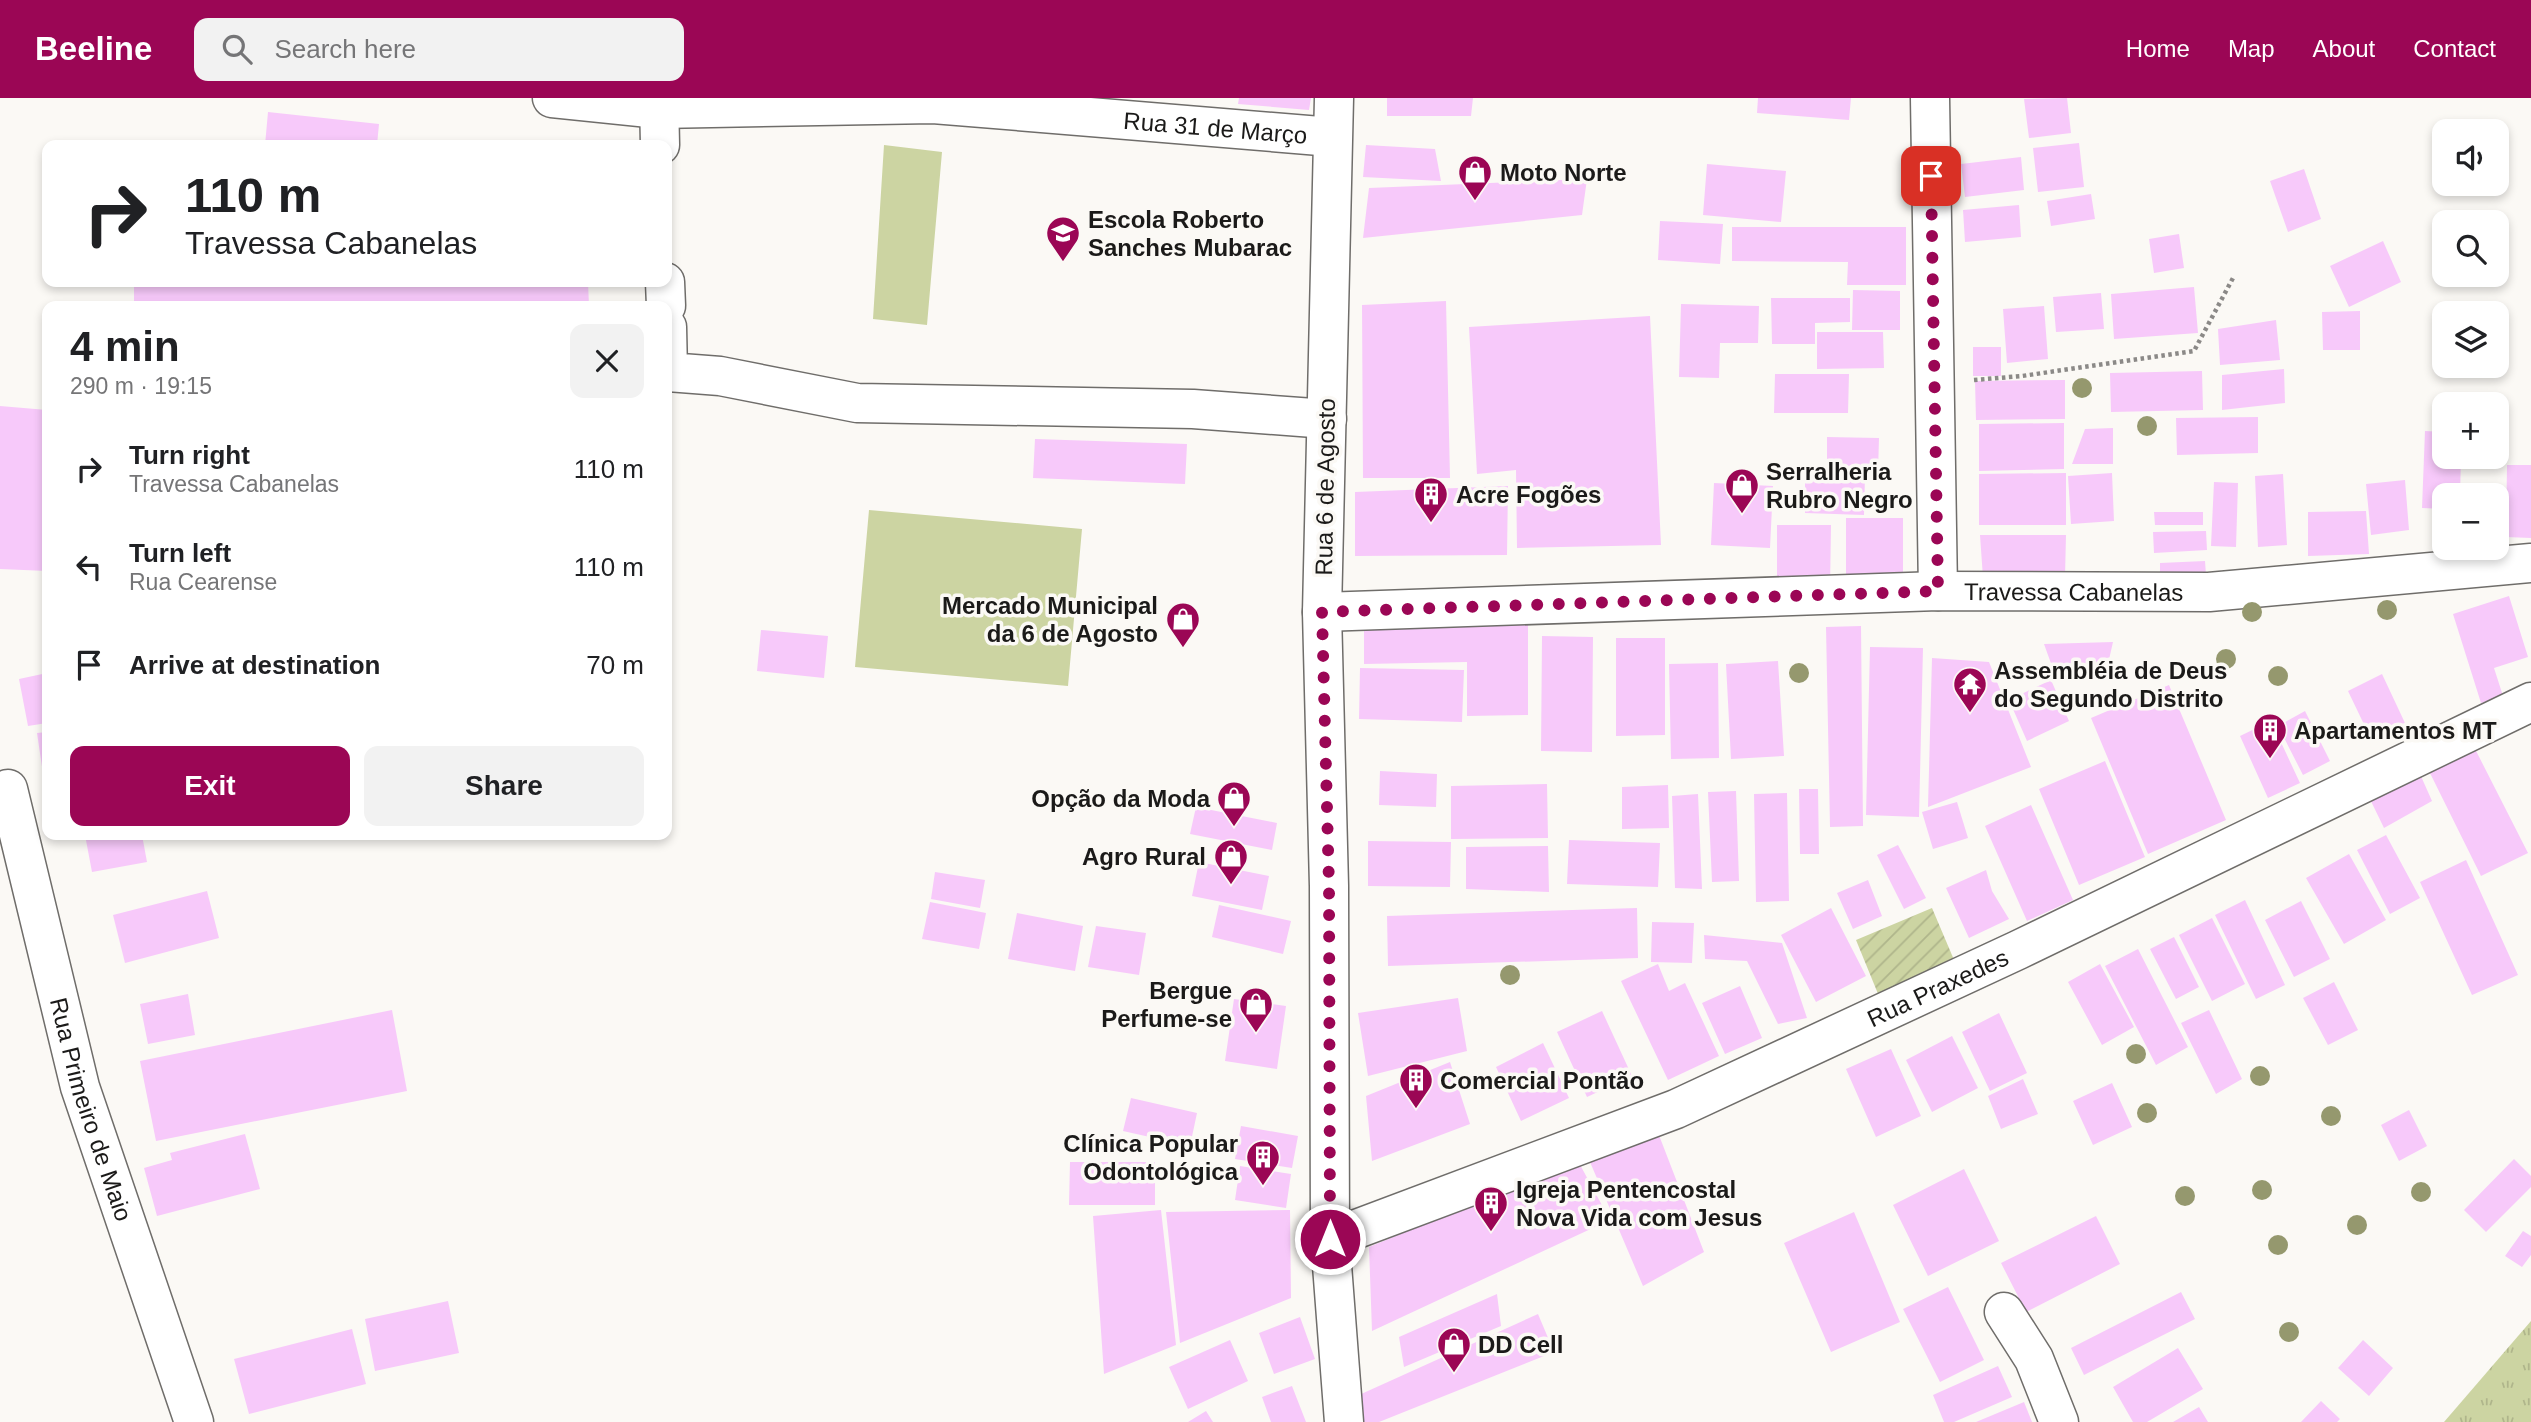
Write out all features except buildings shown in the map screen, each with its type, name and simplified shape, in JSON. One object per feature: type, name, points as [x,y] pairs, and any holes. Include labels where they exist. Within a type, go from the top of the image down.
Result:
[{"type":"street","name":"Rua 31 de Março","points":[[552,98],[660,117],[933,101],[1332,137]]},
{"type":"street","name":"Rua 6 de Agosto","points":[[1334,98],[1322,612],[1329,886],[1330,1239],[1344,1422]]},
{"type":"street","points":[[1930,98],[1938,591]]},
{"type":"street","points":[[672,372],[720,376],[857,403],[1194,409],[1327,419]]},
{"type":"street","name":"Travessa Cabanelas","points":[[1322,612],[1938,591],[2209,592],[2531,563]]},
{"type":"street","name":"Rua Praxedes","points":[[1330,1239],[1676,1109],[2018,950],[2531,702]]},
{"type":"street","name":"Rua Primeiro de Maio","points":[[8,789],[80,1087],[194,1422]]},
{"type":"street","points":[[2004,1312],[2034,1359],[2059,1422]]},
{"type":"path","points":[[1935,383],[2022,376],[2194,351],[2233,278]]},
{"type":"green space","points":[[884,145],[942,152],[927,325],[873,319]]},
{"type":"green space","points":[[869,510],[1082,529],[1068,686],[855,667]]},
{"type":"green space","points":[[1932,908],[1960,974],[1883,1006],[1856,940]]},
{"type":"green space","points":[[2531,1321],[2531,1422],[2444,1422]]},
{"type":"place","name":"Moto Norte","points":[[1475,202]]},
{"type":"place","name":"Escola Roberto Sanches Mubarac","points":[[1063,263]]},
{"type":"place","name":"Serralheria Rubro Negro","points":[[1742,515]]},
{"type":"place","name":"Acre Fogões","points":[[1431,524]]},
{"type":"place","name":"Mercado Municipal da 6 de Agosto","points":[[1183,649]]},
{"type":"place","name":"Assembléia de Deus do Segundo Distrito","points":[[1970,714]]},
{"type":"place","name":"Apartamentos MT","points":[[2270,760]]},
{"type":"place","name":"Opção da Moda","points":[[1234,828]]},
{"type":"place","name":"Agro Rural","points":[[1231,886]]},
{"type":"place","name":"Bergue Perfume-se","points":[[1256,1034]]},
{"type":"place","name":"Comercial Pontão","points":[[1416,1110]]},
{"type":"place","name":"Clínica Popular Odontológica","points":[[1263,1187]]},
{"type":"place","name":"Igreja Pentencostal Nova Vida com Jesus","points":[[1491,1233]]},
{"type":"place","name":"DD Cell","points":[[1454,1374]]},
{"type":"route","points":[[1330,1239],[1329,886],[1322,612],[1938,591],[1931,176]]}]
